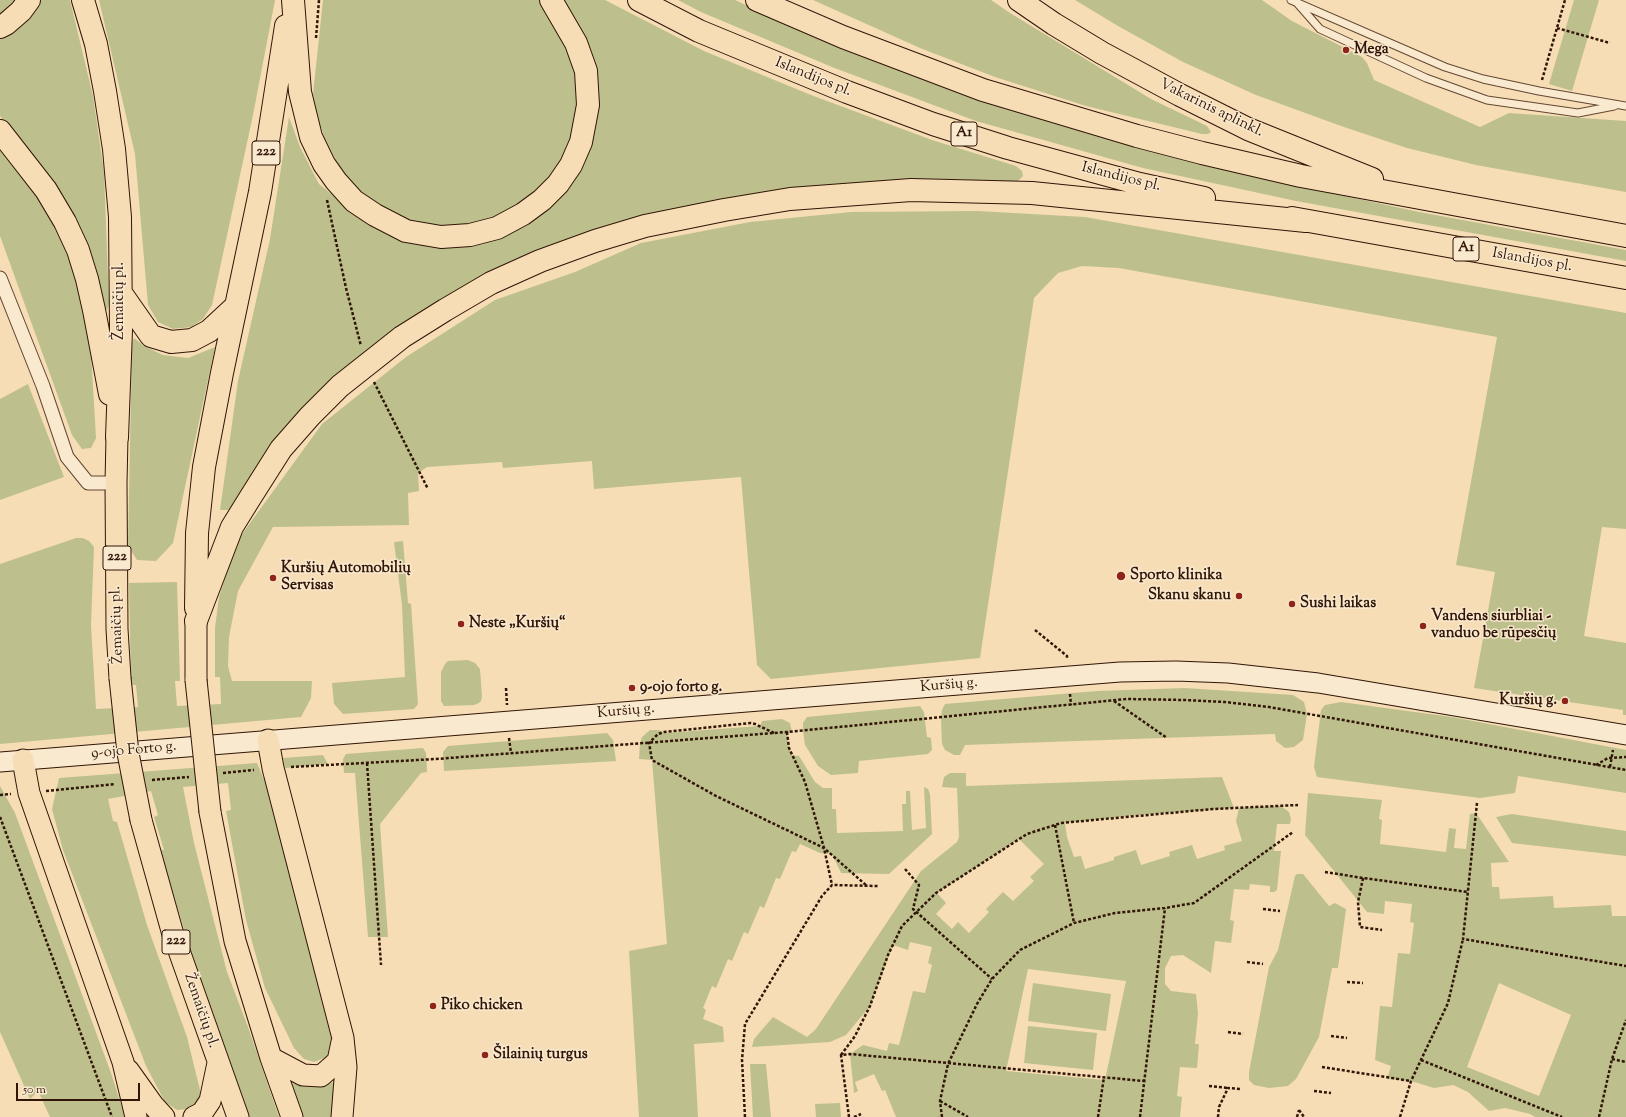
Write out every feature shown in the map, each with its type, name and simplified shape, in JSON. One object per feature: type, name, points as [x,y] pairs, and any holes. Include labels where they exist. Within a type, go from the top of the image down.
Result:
[{"type":"highway","points":[[0,27],[21,12],[29,0]]},
{"type":"highway","name":"Žemaičių pl.","points":[[83,0],[96,44],[105,91],[114,149],[120,217],[121,330],[117,437]]},
{"type":"highway","name":"222","points":[[196,621],[197,533],[204,467],[260,192],[290,0]]},
{"type":"highway","points":[[293,0],[300,92],[311,137],[324,164],[336,181],[354,201],[375,215],[406,231],[441,236],[470,235],[497,228],[523,214],[548,195],[558,184],[571,165],[581,142],[588,105],[586,71],[576,43],[551,0]]},
{"type":"highway","name":"Islandijos pl.","points":[[638,0],[699,31],[847,92],[933,124],[1008,148],[1140,184],[1306,221],[1626,278]]},
{"type":"highway","points":[[757,0],[843,38],[904,62],[983,90],[1060,114],[1202,153],[1301,176],[1626,236]]},
{"type":"highway","name":"Vakarinis aplinkl.","points":[[1020,0],[1054,24],[1102,53],[1234,122],[1415,196]]},
{"type":"highway","points":[[0,131],[46,190],[65,222],[78,250],[87,279],[94,310],[117,437]]},
{"type":"highway","points":[[196,621],[232,527],[280,449],[340,386],[402,337],[491,283],[540,261],[594,241],[645,226],[724,210],[790,199],[911,190],[1032,193],[1306,221]]},
{"type":"highway","points":[[121,292],[151,336],[171,342],[192,340],[209,331],[236,306]]},
{"type":"main road","name":"Žemaičių pl.","points":[[117,437],[117,628],[120,678],[128,753],[141,820],[172,931],[238,1117]]},
{"type":"main road","name":"222","points":[[196,621],[196,680],[210,812],[235,941],[271,1058],[292,1117]]},
{"type":"main road","name":"Kuršių g.","points":[[268,740],[1105,673],[1176,671],[1228,673],[1318,683],[1626,735]]},
{"type":"main road","name":"9-ojo Forto g.","points":[[0,762],[268,740]]},
{"type":"main road","points":[[268,740],[273,768],[344,1038],[346,1067],[342,1117]]},
{"type":"main road","points":[[23,760],[29,793],[123,1062],[136,1117]]},
{"type":"main road","points":[[271,1058],[304,1076],[321,1076],[338,1061],[344,1038]]},
{"type":"main road","points":[[123,1062],[153,1105],[164,1117]]},
{"type":"main road","points":[[194,1117],[202,1112],[210,1101],[218,1062]]},
{"type":"street","points":[[0,278],[40,379],[68,458],[88,483],[116,483]]},
{"type":"lane","points":[[1294,1],[1445,67],[1483,79],[1539,91],[1626,106]]},
{"type":"lane","points":[[1294,1],[1320,29],[1426,78],[1487,100],[1578,113],[1618,105]]},
{"type":"path","points":[[316,46],[319,0]]},
{"type":"path","points":[[1539,91],[1565,0]]},
{"type":"path","points":[[1557,28],[1610,43]]},
{"type":"path","points":[[327,192],[346,288],[366,365],[428,488]]},
{"type":"path","points":[[218,774],[273,768],[436,759],[787,732],[1114,701],[1184,700],[1261,706],[1626,770]]},
{"type":"path","points":[[1114,701],[1167,738]]},
{"type":"path","points":[[649,743],[658,734],[664,732],[751,723],[774,733]]},
{"type":"path","points":[[787,732],[789,748],[805,782],[824,848],[832,885]]},
{"type":"path","points":[[649,743],[652,760],[716,796],[824,848],[867,886]]},
{"type":"path","points":[[1596,765],[1608,758],[1626,757]]},
{"type":"path","points":[[367,763],[381,965]]},
{"type":"path","points":[[147,781],[194,776]]},
{"type":"path","points":[[0,795],[116,784]]},
{"type":"path","points":[[1400,1117],[1411,1081],[1448,1002],[1463,939],[1477,803]]},
{"type":"path","points":[[849,1117],[841,1055],[855,1036],[870,1006],[888,955],[902,926],[936,893],[1027,834],[1061,823],[1213,809],[1298,805]]},
{"type":"path","points":[[0,817],[112,1117]]},
{"type":"path","points":[[1055,825],[1074,923]]},
{"type":"path","points":[[942,1117],[940,1102],[948,1064],[977,1004],[992,979],[1020,950],[1074,923],[1115,913],[1165,908],[1194,903],[1293,832]]},
{"type":"path","points":[[906,869],[919,885],[913,908],[992,979]]},
{"type":"path","points":[[1325,872],[1468,892]]},
{"type":"path","points":[[1363,878],[1358,902],[1360,927],[1382,930]]},
{"type":"path","points":[[745,1117],[742,1060],[745,1024],[822,896],[832,885],[878,886]]},
{"type":"path","points":[[1140,1117],[1165,908]]},
{"type":"path","points":[[1263,909],[1280,911]]},
{"type":"path","points":[[1463,939],[1626,966]]},
{"type":"path","points":[[1247,962],[1263,964]]},
{"type":"path","points":[[1347,982],[1363,983]]},
{"type":"path","points":[[1600,1117],[1612,1059],[1626,1020]]},
{"type":"path","points":[[1228,1032],[1243,1034]]},
{"type":"path","points":[[1331,1036],[1347,1038]]},
{"type":"path","points":[[841,1055],[850,1054],[1144,1081]]},
{"type":"path","points":[[1612,1059],[1626,1062]]},
{"type":"path","points":[[1421,1060],[1562,1117]]},
{"type":"path","points":[[1322,1067],[1411,1081]]},
{"type":"path","points":[[1098,1117],[1104,1077]]},
{"type":"path","points":[[1209,1086],[1240,1089]]},
{"type":"path","points":[[1218,1117],[1219,1107],[1228,1088]]},
{"type":"path","points":[[1314,1091],[1331,1093]]},
{"type":"path","points":[[940,1102],[968,1117]]},
{"type":"path","points":[[1297,1117],[1299,1110],[1304,1117]]},
{"type":"path","points":[[854,1117],[861,1114]]},
{"type":"green space","points":[[0,0],[19,0],[0,18]]},
{"type":"green space","points":[[37,0],[70,0],[93,96],[104,172],[109,304],[107,310],[103,305],[45,175],[0,116],[0,35]]},
{"type":"green space","points":[[99,0],[275,0],[253,115],[212,305],[203,319],[191,327],[173,329],[158,322],[148,305],[135,154]]},
{"type":"green space","points":[[323,0],[540,0],[558,25],[580,83],[574,135],[562,160],[543,189],[518,209],[483,225],[441,229],[408,223],[355,190],[340,169],[324,136],[316,113],[313,94]]},
{"type":"green space","points":[[561,0],[605,0],[704,51],[811,95],[932,140],[1016,166],[1022,171],[1023,176],[1018,181],[1013,183],[957,179],[850,183],[763,194],[537,254],[282,432],[259,464],[235,506],[229,510],[220,510],[238,381],[270,239],[289,117],[300,147],[319,184],[359,216],[439,242],[559,193],[594,69],[582,30]]},
{"type":"green space","points":[[678,0],[735,0],[780,21],[1253,176],[1419,212],[1626,250],[1626,261],[1296,201],[1143,168],[976,121],[832,67],[701,12]]},
{"type":"green space","points":[[813,0],[991,0],[1151,99],[1207,126],[1211,132],[1208,134],[1202,134],[1086,106],[995,77],[920,48]]},
{"type":"green space","points":[[1075,0],[1262,0],[1292,21],[1362,57],[1367,63],[1374,80],[1480,127],[1509,113],[1626,121],[1626,192],[1476,165],[1407,148],[1341,126],[1256,95],[1183,62]]},
{"type":"green space","points":[[1574,0],[1599,0],[1572,91],[1549,84]]},
{"type":"green space","points":[[0,142],[39,192],[72,258],[90,335],[96,438],[91,448],[82,449],[72,435],[0,236]]},
{"type":"green space","points":[[977,211],[1085,217],[1626,313],[1626,529],[1602,527],[1584,636],[1626,643],[1626,715],[1623,715],[1623,710],[1474,688],[1495,572],[1456,565],[1497,337],[1119,268],[1082,266],[1058,273],[1034,298],[980,658],[771,679],[757,665],[741,477],[594,489],[592,461],[503,468],[502,462],[427,467],[418,473],[419,491],[408,493],[409,525],[273,527],[238,591],[229,637],[228,666],[232,681],[312,681],[311,698],[301,717],[0,744],[0,564],[76,538],[83,538],[89,541],[94,547],[91,625],[96,709],[138,707],[136,685],[131,685],[129,583],[177,582],[180,681],[175,681],[177,706],[221,704],[220,677],[215,677],[215,628],[219,597],[237,541],[322,424],[406,357],[495,300],[575,272],[641,243],[750,222],[851,212]]},
{"type":"green space","points":[[134,338],[144,346],[163,355],[188,358],[215,347],[173,543],[156,561],[137,560],[128,546],[132,343]]},
{"type":"green space","points":[[28,384],[64,477],[0,500],[0,399]]},
{"type":"green space","points":[[403,541],[408,603],[411,604],[418,704],[414,709],[343,714],[334,704],[332,683],[405,677],[402,605],[394,542]]},
{"type":"green space","points":[[468,660],[475,663],[480,669],[481,701],[474,705],[444,706],[441,701],[441,672],[445,664],[448,661]]},
{"type":"green space","points":[[1185,688],[1293,695],[1304,702],[1307,714],[1303,740],[1294,747],[1285,748],[1276,741],[1275,734],[965,745],[960,755],[954,755],[945,750],[942,744],[941,718],[942,710],[945,704],[1097,691]]},
{"type":"green space","points":[[1341,702],[1452,717],[1626,750],[1626,793],[1518,776],[1515,793],[1480,798],[1317,777],[1314,767],[1321,710],[1325,705]]},
{"type":"green space","points":[[920,706],[924,712],[927,737],[931,738],[932,750],[928,754],[859,761],[858,773],[831,775],[818,766],[805,745],[803,723],[807,717]]},
{"type":"green space","points":[[782,719],[790,723],[792,732],[787,733],[789,748],[792,755],[799,756],[815,782],[823,788],[832,788],[832,809],[836,809],[837,833],[903,831],[902,804],[906,804],[906,791],[910,791],[912,830],[926,828],[924,787],[928,789],[930,794],[932,834],[889,874],[841,873],[832,854],[820,853],[800,844],[796,852],[792,851],[780,879],[776,878],[764,908],[760,906],[748,934],[744,932],[732,961],[728,959],[716,988],[712,986],[703,1008],[706,1010],[703,1019],[723,1027],[724,1042],[694,1044],[698,1117],[639,1117],[629,951],[667,944],[652,760],[639,759],[642,737],[650,730],[659,730],[665,733],[760,726],[762,721]]},
{"type":"green space","points":[[607,733],[613,740],[616,761],[444,771],[443,752],[448,746]]},
{"type":"green space","points":[[423,748],[426,753],[427,772],[421,773],[380,824],[388,937],[368,937],[355,773],[344,773],[343,759],[346,754]]},
{"type":"green space","points":[[323,755],[328,764],[285,768],[283,758]]},
{"type":"green space","points":[[257,763],[268,789],[330,1016],[334,1048],[327,1057],[314,1062],[304,1059],[294,1048],[265,988],[246,920],[226,811],[231,810],[228,783],[183,787],[194,843],[227,972],[248,1027],[279,1117],[249,1117],[194,962],[167,874],[160,850],[164,850],[154,817],[158,815],[151,791],[108,799],[113,821],[117,822],[147,925],[187,1037],[200,1090],[200,1101],[190,1109],[177,1110],[165,1102],[146,1066],[63,850],[52,809],[59,778]]},
{"type":"green space","points":[[950,773],[966,773],[966,786],[1222,777],[1234,808],[1137,815],[1065,823],[1067,837],[1074,857],[1081,856],[1085,869],[1114,860],[1114,857],[1136,850],[1141,865],[1170,856],[1169,852],[1192,845],[1197,859],[1225,850],[1224,846],[1242,841],[1236,821],[1239,808],[1281,806],[1289,812],[1291,819],[1290,824],[1277,824],[1274,851],[1281,851],[1277,890],[1270,892],[1270,886],[1250,884],[1249,890],[1234,889],[1230,920],[1234,921],[1231,943],[1215,941],[1211,973],[1183,955],[1171,956],[1165,968],[1165,984],[1171,991],[1196,994],[1198,1013],[1195,1044],[1199,1044],[1197,1068],[1180,1067],[1177,1096],[1182,1097],[1180,1117],[896,1117],[885,1090],[882,1091],[874,1074],[855,1082],[858,1091],[854,1093],[850,1054],[863,1045],[887,1051],[889,1043],[899,1045],[913,991],[925,993],[932,965],[928,963],[932,947],[910,942],[908,950],[893,945],[870,1006],[846,1035],[830,1042],[752,1047],[754,1039],[773,1017],[807,1037],[816,1029],[921,871],[957,842],[959,837],[957,788],[942,787],[944,777]],"holes":[[[1019,839],[1044,864],[1030,877],[1034,881],[1013,901],[1003,892],[986,909],[989,912],[969,933],[958,922],[952,929],[936,914],[946,903],[937,893]],[[1028,969],[1126,981],[1105,1080],[1006,1071]]]},
{"type":"green space","points":[[0,786],[15,813],[111,1073],[125,1117],[50,1117],[38,1091],[30,1099],[0,1032]]},
{"type":"green space","points":[[1308,793],[1382,800],[1379,819],[1382,820],[1380,844],[1446,852],[1449,828],[1456,829],[1454,848],[1466,849],[1470,814],[1476,813],[1509,862],[1491,863],[1492,887],[1499,887],[1500,899],[1553,896],[1554,908],[1611,905],[1612,916],[1626,916],[1626,1117],[1535,1117],[1530,1114],[1505,1108],[1489,1111],[1468,1092],[1453,1085],[1434,1088],[1411,1081],[1387,1079],[1391,1066],[1375,1060],[1380,1006],[1392,1007],[1398,953],[1410,954],[1414,923],[1410,922],[1412,904],[1385,901],[1384,914],[1367,912],[1305,835]],"holes":[[[1499,983],[1571,1015],[1539,1096],[1467,1067]]]},
{"type":"green space","points":[[1512,814],[1626,831],[1626,856],[1512,843],[1496,817]]},
{"type":"green space","points":[[1297,874],[1303,874],[1329,906],[1335,903],[1346,909],[1338,968],[1332,968],[1319,1037],[1296,1079],[1288,1086],[1269,1088],[1254,1085],[1249,1080],[1249,1072],[1269,967],[1278,950],[1295,876]]},
{"type":"green space","points":[[1033,983],[1111,994],[1106,1031],[1028,1021]]},
{"type":"green space","points":[[1028,1026],[1097,1033],[1093,1070],[1024,1063]]},
{"type":"green space","points":[[750,1064],[766,1064],[771,1117],[753,1117]]},
{"type":"green space","points":[[339,1079],[336,1117],[303,1117],[291,1083],[313,1087],[325,1086]]},
{"type":"green space","points":[[840,1103],[841,1117],[816,1117],[815,1104]]},
{"type":"place","name":"Mega","points":[[1346,50]]},
{"type":"place","name":"Sporto klinika","points":[[1121,576]]},
{"type":"place","name":"Kuršių Automobilių Servisas","points":[[273,578]]},
{"type":"place","name":"Skanu skanu","points":[[1239,596]]},
{"type":"place","name":"Sushi laikas","points":[[1292,604]]},
{"type":"place","name":"Neste „Kuršių“","points":[[461,624]]},
{"type":"place","name":"Vandens siurbliai - vanduo be rūpesčių","points":[[1423,626]]},
{"type":"place","name":"9-ojo forto g.","points":[[632,688]]},
{"type":"place","name":"Kuršių g.","points":[[1565,701]]},
{"type":"place","name":"Piko chicken","points":[[433,1006]]},
{"type":"place","name":"Šilainių turgus","points":[[485,1055]]}]
